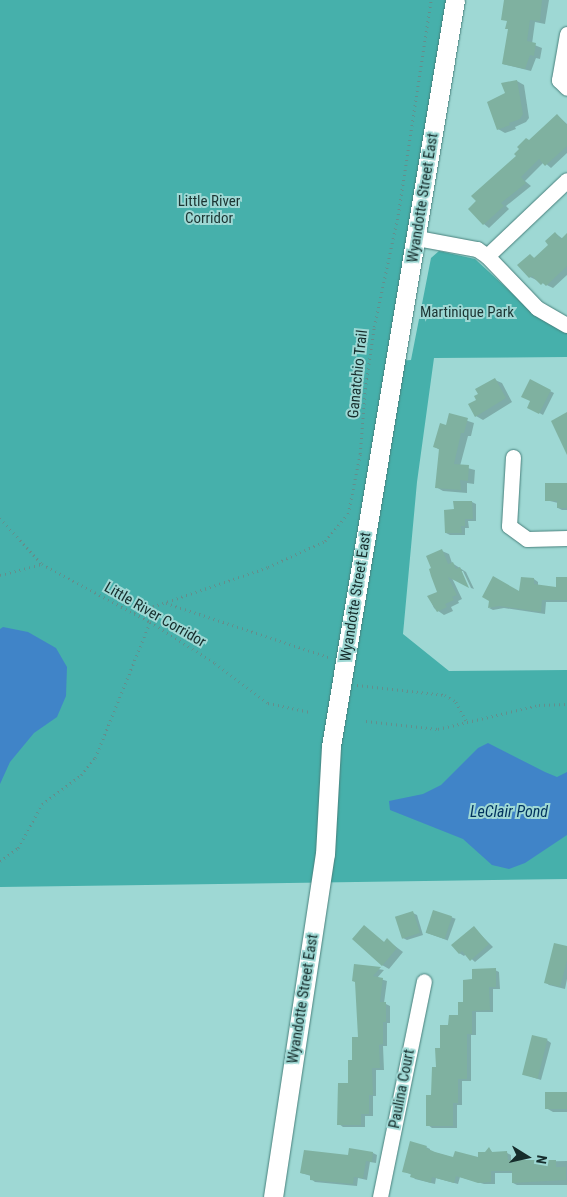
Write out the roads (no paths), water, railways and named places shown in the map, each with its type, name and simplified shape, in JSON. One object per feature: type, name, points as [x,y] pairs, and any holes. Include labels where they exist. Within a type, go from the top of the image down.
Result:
[{"type":"street","name":"Wyandotte Street East","points":[[273,1197],[325,854],[332,746],[455,0]]},
{"type":"street","points":[[567,34],[559,80],[567,88]]},
{"type":"street","points":[[488,256],[567,180]]},
{"type":"street","points":[[417,238],[477,249],[488,256],[537,308],[567,325]]},
{"type":"street","points":[[514,457],[509,526],[528,539],[567,538]]},
{"type":"street","name":"Paulina Court","points":[[380,1197],[424,981]]},
{"type":"water","points":[[3,627],[28,632],[56,648],[67,667],[66,696],[57,717],[34,733],[10,762],[0,784],[0,629]]},
{"type":"water","name":"LeClair Pond","points":[[488,743],[557,777],[567,772],[567,835],[525,863],[509,869],[492,865],[463,839],[390,810],[389,801],[423,794],[441,785],[478,748]]},
{"type":"park label","name":"Little River Corridor","points":[[209,210]]},
{"type":"park label","name":"Martinique Park","points":[[467,313]]}]
